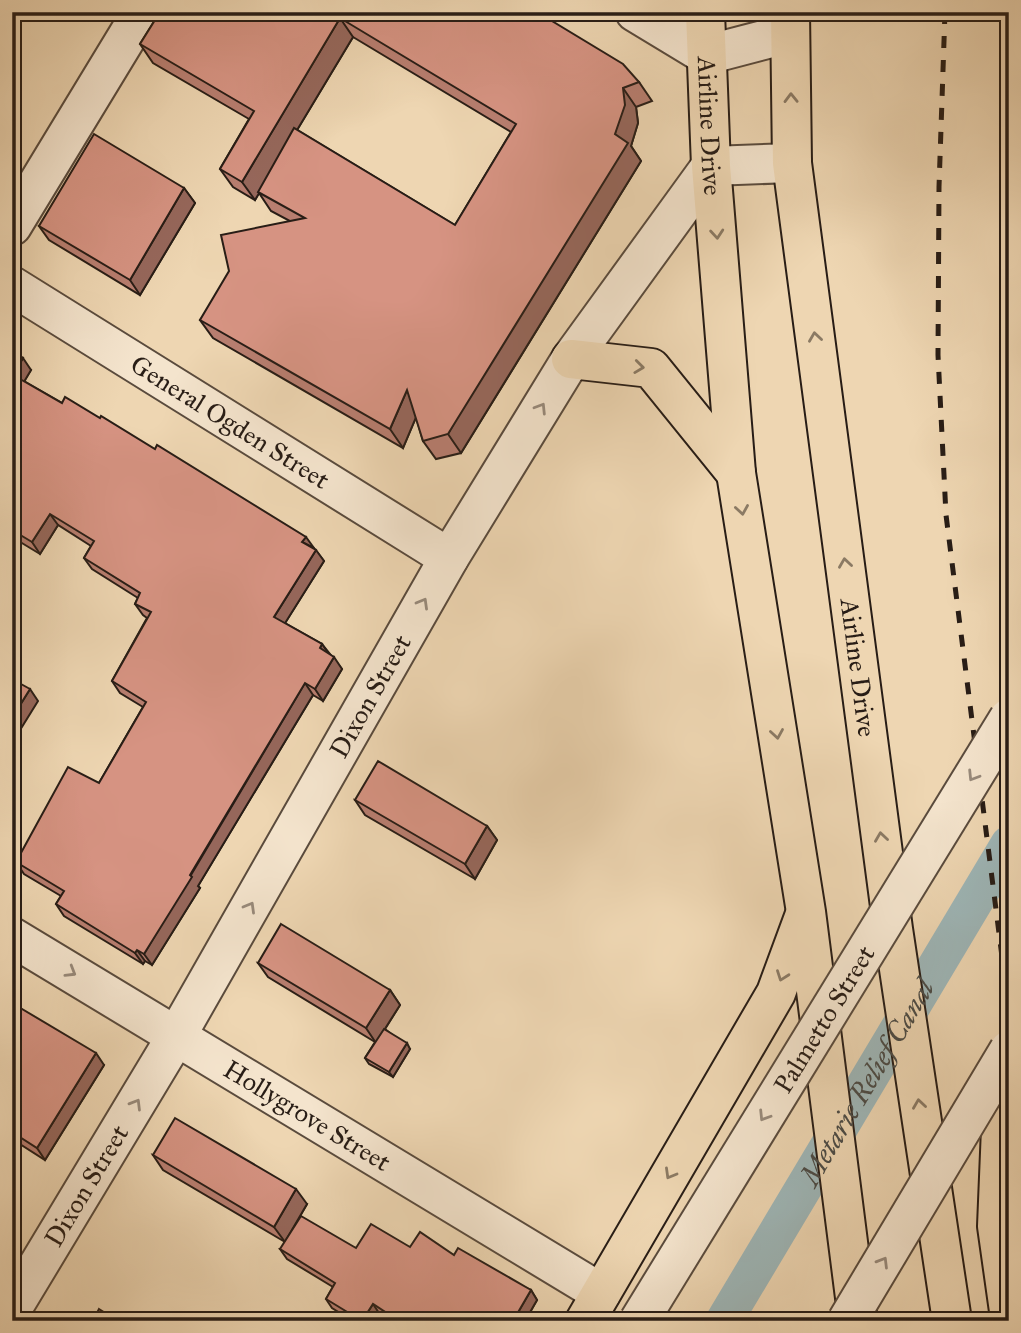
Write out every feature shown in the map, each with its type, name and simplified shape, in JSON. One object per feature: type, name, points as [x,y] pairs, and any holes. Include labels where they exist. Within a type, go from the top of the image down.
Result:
[{"type":"highway","name":"Airline Drive","points":[[705,12],[711,166],[736,473],[806,912],[854,1314]]},
{"type":"highway","name":"Airline Drive","points":[[790,23],[792,163],[893,929],[952,1321]]},
{"type":"highway","points":[[571,359],[651,368],[736,473]]},
{"type":"highway","points":[[593,1307],[776,993],[806,912]]},
{"type":"highway","points":[[1009,1099],[1001,1128],[997,1226],[1009,1311]]},
{"type":"street","points":[[12,226],[142,12]]},
{"type":"street","points":[[635,12],[706,55],[790,23]]},
{"type":"street","points":[[711,166],[792,163]]},
{"type":"street","name":"Dixon Street","points":[[12,1309],[177,1035],[449,558],[571,359],[711,166]]},
{"type":"street","name":"General Ogden Street","points":[[12,286],[449,558]]},
{"type":"street","name":"Palmetto Street","points":[[639,1321],[1009,718]]},
{"type":"street","name":"Hollygrove Street","points":[[12,937],[177,1035],[593,1307]]},
{"type":"street","points":[[854,1314],[1009,1050]]},
{"type":"building","points":[[160,12],[537,12],[623,64],[639,82],[623,88],[625,105],[615,134],[628,143],[448,434],[423,441],[407,390],[390,429],[200,320],[229,271],[221,235],[305,218],[258,192],[294,128],[455,225],[516,124],[340,18],[242,182],[220,169],[254,111],[140,44]]},
{"type":"building","points":[[94,134],[184,188],[130,280],[39,226]]},
{"type":"building","points":[[12,352],[23,358],[13,375],[62,403],[65,397],[155,449],[157,445],[306,537],[302,542],[316,550],[274,617],[322,644],[320,648],[334,657],[315,689],[305,683],[144,954],[137,950],[135,953],[56,904],[64,891],[16,862],[68,767],[99,783],[146,702],[112,681],[151,612],[135,604],[140,593],[84,558],[94,541],[50,514],[32,542],[12,530]]},
{"type":"building","points":[[12,679],[30,689],[12,718]]},
{"type":"building","points":[[378,761],[487,826],[465,864],[355,800]]},
{"type":"building","points":[[281,924],[390,990],[366,1028],[258,963]]},
{"type":"building","points":[[12,1003],[96,1053],[37,1148],[12,1132]]},
{"type":"building","points":[[384,1029],[407,1043],[389,1072],[365,1058]]},
{"type":"building","points":[[175,1118],[296,1189],[274,1227],[153,1155]]},
{"type":"building","points":[[301,1216],[356,1248],[371,1224],[410,1247],[420,1232],[454,1255],[458,1248],[531,1290],[513,1321],[399,1321],[373,1304],[362,1321],[326,1299],[335,1283],[280,1249]]},
{"type":"building","points":[[99,1309],[118,1321],[93,1321]]},
{"type":"waterway","name":"Metarie Relief Canal","points":[[724,1321],[1009,844]]},
{"type":"railway","points":[[945,12],[939,187],[938,355],[946,515],[1009,1012]]}]
